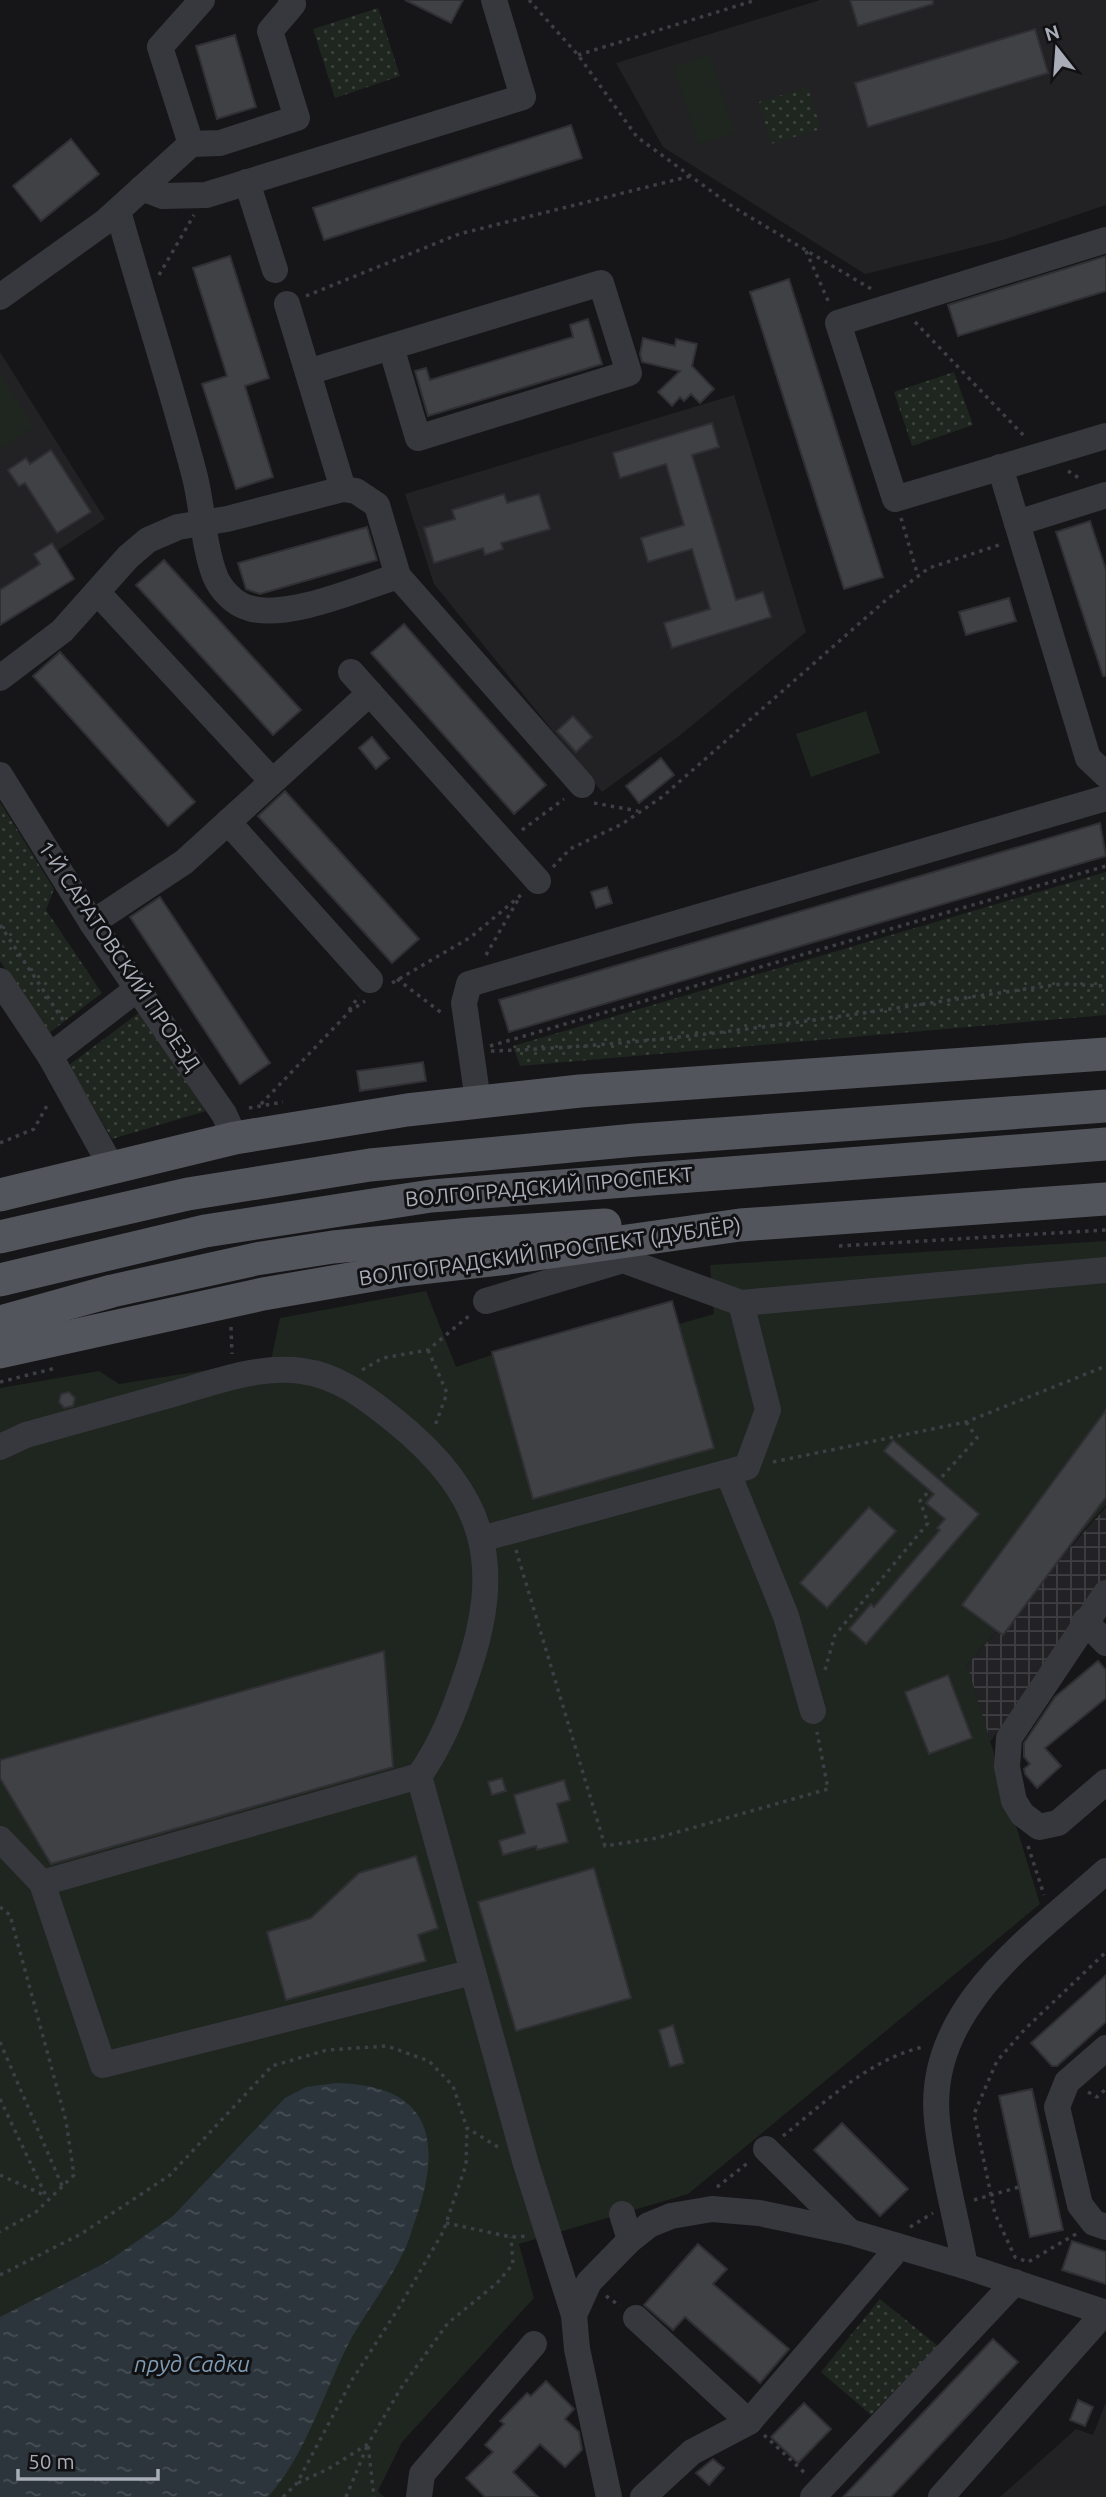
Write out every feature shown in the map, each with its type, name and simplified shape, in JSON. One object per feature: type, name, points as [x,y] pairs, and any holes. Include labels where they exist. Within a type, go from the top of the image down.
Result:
[{"type":"main road","points":[[0,1195],[111,1166],[236,1138],[341,1119],[478,1101],[1106,1055]]},
{"type":"main road","name":"ВОЛГОГРАДСКИЙ ПРОСПЕКТ","points":[[0,1237],[188,1194],[370,1165],[533,1148],[1095,1107]]},
{"type":"main road","name":"ВОЛГОГРАДСКИЙ ПРОСПЕКТ","points":[[0,1280],[205,1231],[334,1209],[479,1191],[1095,1145]]},
{"type":"main road","points":[[333,1248],[639,1178]]},
{"type":"main road","name":"ВОЛГОГРАДСКИЙ ПРОСПЕКТ (ДУБЛЁР)","points":[[0,1352],[276,1292],[402,1270],[621,1251],[740,1225],[1106,1199]]},
{"type":"main road","points":[[0,1322],[112,1291],[256,1259],[333,1248],[597,1225],[740,1225]]},
{"type":"street","points":[[191,144],[160,47],[202,0]]},
{"type":"street","points":[[0,297],[118,211],[191,144],[220,143],[297,118],[270,31],[293,4],[291,0]]},
{"type":"street","points":[[142,188],[163,196],[206,195],[523,97],[494,0]]},
{"type":"street","points":[[247,182],[275,270]]},
{"type":"street","points":[[118,211],[196,480],[216,577],[234,600],[248,608],[267,611],[289,608],[398,576]]},
{"type":"street","points":[[1106,240],[838,323],[895,499],[1106,436]]},
{"type":"street","points":[[308,372],[601,283],[629,373],[418,438],[391,347]]},
{"type":"street","points":[[287,304],[342,489]]},
{"type":"street","points":[[1000,467],[1087,758],[1106,775]]},
{"type":"street","points":[[1019,530],[1095,488]]},
{"type":"street","points":[[0,678],[62,631],[148,540],[178,527],[342,489],[356,491],[377,505],[398,576],[586,793]]},
{"type":"street","points":[[97,592],[272,781]]},
{"type":"street","points":[[351,672],[505,842],[530,888]]},
{"type":"street","points":[[92,923],[184,862],[370,692]]},
{"type":"street","name":"1-Й САРАТОВСКИЙ ПРОЕЗД","points":[[0,775],[92,923],[225,1114],[236,1138]]},
{"type":"street","points":[[478,1101],[464,992],[469,984],[1106,798]]},
{"type":"street","points":[[228,822],[376,988]]},
{"type":"street","points":[[0,981],[50,1056],[111,1166]]},
{"type":"street","points":[[50,1056],[137,989]]},
{"type":"street","points":[[486,1301],[621,1251],[741,1303],[1106,1270]]},
{"type":"street","points":[[741,1303],[768,1410],[738,1470],[786,1616],[813,1711]]},
{"type":"street","points":[[0,1447],[26,1435],[235,1377],[272,1369],[304,1371],[342,1382],[428,1448],[449,1472],[466,1501],[481,1539],[488,1570],[478,1642],[438,1749],[419,1776],[42,1884]]},
{"type":"street","points":[[481,1539],[738,1470]]},
{"type":"street","points":[[1106,1593],[1009,1738],[1007,1767],[1014,1801],[1022,1814],[1039,1827],[1058,1823],[1106,1782]]},
{"type":"street","points":[[1085,1621],[1106,1643]]},
{"type":"street","points":[[419,1776],[526,2164],[574,2315],[578,2348],[609,2497]]},
{"type":"street","points":[[0,1839],[42,1884],[103,2065],[473,1972]]},
{"type":"street","points":[[965,2266],[937,2120],[936,2090],[949,2041],[971,2002],[994,1972],[1106,1871]]},
{"type":"street","points":[[1100,2225],[1080,2204],[1057,2107],[1067,2082],[1106,2048]]},
{"type":"street","points":[[766,2149],[850,2232]]},
{"type":"street","points":[[574,2315],[589,2283],[630,2240],[649,2225],[688,2211],[712,2209],[759,2213],[850,2232],[1106,2312],[941,2497]]},
{"type":"street","points":[[622,2214],[630,2240]]},
{"type":"street","points":[[643,2497],[692,2452],[749,2422],[892,2255],[896,2246]]},
{"type":"street","points":[[817,2493],[1015,2282]]},
{"type":"street","points":[[636,2318],[749,2422]]},
{"type":"street","points":[[419,2497],[422,2474],[534,2344]]},
{"type":"path","points":[[529,0],[578,55],[638,137],[733,207],[898,305],[1042,455],[1095,488]]},
{"type":"path","points":[[578,55],[756,0]]},
{"type":"path","points":[[287,304],[459,234],[691,176]]},
{"type":"path","points":[[144,302],[206,195]]},
{"type":"path","points":[[805,250],[838,323]]},
{"type":"path","points":[[895,499],[918,576]]},
{"type":"path","points":[[260,1105],[376,988],[471,937],[530,888],[570,849],[640,812],[662,797],[886,600],[929,568],[1019,530]]},
{"type":"path","points":[[505,842],[586,793],[640,812]]},
{"type":"path","points":[[471,1051],[1106,866]]},
{"type":"path","points":[[469,984],[530,888]]},
{"type":"path","points":[[0,925],[64,1022]]},
{"type":"path","points":[[397,979],[445,1015],[466,1015]]},
{"type":"path","points":[[471,1051],[574,1047],[784,1023],[1062,984],[1106,986]]},
{"type":"path","points":[[342,1020],[376,988]]},
{"type":"path","points":[[0,1143],[34,1129],[54,1094]]},
{"type":"path","points":[[342,1382],[383,1358],[428,1350],[486,1301]]},
{"type":"path","points":[[230,1325],[235,1377]]},
{"type":"path","points":[[428,1350],[447,1393],[428,1448]]},
{"type":"path","points":[[738,1470],[966,1422],[1106,1366]]},
{"type":"path","points":[[824,1673],[835,1635],[928,1523],[920,1501],[978,1438],[966,1422]]},
{"type":"path","points":[[510,1531],[605,1846],[657,1838],[828,1789],[813,1711]]},
{"type":"path","points":[[1027,1840],[1052,1920]]},
{"type":"path","points":[[0,1907],[10,1915],[66,2121],[74,2175],[63,2189],[36,2211],[0,2232]]},
{"type":"path","points":[[1100,2225],[1028,2262],[1015,2257],[995,2214],[974,2114],[997,2061],[1026,2029],[1106,1952]]},
{"type":"path","points":[[688,2211],[852,2081],[908,2050],[949,2041]]},
{"type":"path","points":[[0,2042],[63,2189]]},
{"type":"path","points":[[0,2275],[81,2234],[170,2175],[272,2066],[327,2050],[387,2046],[429,2061],[453,2086],[467,2127],[466,2165],[446,2223],[398,2309],[352,2380],[297,2483],[283,2497]]},
{"type":"path","points":[[1097,2097],[1106,2089]]},
{"type":"path","points":[[0,2099],[46,2196]]},
{"type":"path","points":[[467,2127],[526,2164]]},
{"type":"path","points":[[0,2175],[52,2198]]},
{"type":"path","points":[[446,2223],[511,2237],[547,2235]]},
{"type":"path","points":[[346,2497],[368,2444],[401,2388],[448,2323],[497,2283],[513,2264],[511,2237]]},
{"type":"path","points":[[596,2288],[636,2318]]},
{"type":"path","points":[[749,2422],[817,2493]]},
{"type":"path","points":[[297,2483],[328,2469],[368,2444]]},
{"type":"path","points":[[368,2444],[373,2497]]},
{"type":"shaded area","points":[[820,0],[1106,0],[1106,205],[1003,240],[865,274],[663,147],[616,63]]},
{"type":"shaded area","points":[[378,8],[400,76],[335,98],[313,29]]},
{"type":"shaded area","points":[[710,55],[735,133],[698,144],[673,66]]},
{"type":"shaded area","points":[[808,87],[821,129],[771,144],[759,102]]},
{"type":"shaded area","points":[[0,352],[105,519],[57,551],[51,543],[34,554],[40,564],[0,590]]},
{"type":"shaded area","points":[[954,372],[973,425],[912,446],[894,392]]},
{"type":"shaded area","points":[[0,374],[34,427],[0,449]]},
{"type":"shaded area","points":[[734,395],[806,632],[679,736],[602,792],[434,584],[405,494]]},
{"type":"shaded area","points":[[866,711],[880,753],[811,777],[796,734]]},
{"type":"shaded area","points":[[0,802],[54,889],[46,910],[102,993],[49,1033],[0,961]]},
{"type":"shaded area","points":[[1106,872],[1106,1015],[520,1066],[513,1046]]},
{"type":"shaded area","points":[[140,1012],[206,1111],[112,1139],[69,1065]]},
{"type":"shaded area","points":[[1106,1241],[1106,1505],[967,1665],[1040,1904],[688,2194],[519,2244],[534,2298],[402,2442],[378,2491],[384,2497],[0,2497],[0,1388],[99,1371],[119,1384],[271,1360],[280,1318],[426,1291],[456,1367],[492,1355],[492,1352],[672,1301],[679,1324],[714,1314],[710,1265]]},
{"type":"shaded area","points":[[1106,1507],[1106,1584],[989,1743],[967,1665]]},
{"type":"shaded area","points":[[880,2299],[938,2346],[871,2415],[821,2372]]},
{"type":"shaded area","points":[[1106,2402],[1106,2497],[1000,2497],[1076,2429],[1093,2435]]},
{"type":"water","name":"пруд Садки","points":[[336,2083],[367,2086],[391,2093],[409,2105],[421,2120],[427,2139],[429,2161],[425,2186],[404,2250],[391,2276],[352,2337],[305,2441],[268,2497],[0,2497],[0,2317],[107,2262],[173,2216],[285,2098],[306,2087]]},
{"type":"building","points":[[405,0],[463,0],[451,23]]},
{"type":"building","points":[[850,0],[933,0],[933,4],[858,26]]},
{"type":"building","points":[[1035,29],[1048,73],[868,127],[855,83]]},
{"type":"building","points":[[235,35],[256,107],[217,119],[196,46]]},
{"type":"building","points":[[571,125],[582,158],[324,240],[313,208]]},
{"type":"building","points":[[71,139],[99,174],[41,221],[13,186]]},
{"type":"building","points":[[230,256],[269,378],[245,386],[273,477],[236,489],[202,384],[227,376],[193,268]]},
{"type":"building","points":[[1106,256],[1106,291],[958,336],[948,305]]},
{"type":"building","points":[[789,279],[883,577],[844,589],[750,292]]},
{"type":"building","points":[[588,319],[602,364],[428,416],[415,371],[426,368],[430,380],[573,337],[570,325]]},
{"type":"building","points":[[643,338],[675,346],[676,339],[697,344],[692,366],[714,389],[700,403],[691,394],[684,401],[680,397],[672,406],[658,392],[680,371],[642,362],[640,354]]},
{"type":"building","points":[[712,423],[719,447],[692,455],[736,600],[763,592],[771,617],[672,648],[664,623],[710,609],[692,549],[648,562],[641,538],[684,525],[666,464],[620,478],[613,453]]},
{"type":"building","points":[[51,450],[91,512],[57,533],[25,483],[19,486],[8,470],[26,458],[30,464]]},
{"type":"building","points":[[504,494],[507,503],[539,494],[550,529],[501,543],[503,549],[485,555],[483,548],[434,563],[424,528],[455,519],[452,510]]},
{"type":"building","points":[[1090,521],[1106,570],[1106,676],[1103,676],[1056,532]]},
{"type":"building","points":[[367,527],[377,560],[260,594],[246,589],[238,563]]},
{"type":"building","points":[[52,543],[74,579],[0,625],[0,590],[40,564],[34,554]]},
{"type":"building","points":[[164,560],[301,710],[273,735],[136,585]]},
{"type":"building","points":[[1009,598],[1016,621],[966,635],[959,612]]},
{"type":"building","points":[[404,624],[546,785],[514,814],[371,653]]},
{"type":"building","points":[[60,652],[195,802],[168,826],[33,676]]},
{"type":"building","points":[[573,716],[592,737],[576,752],[557,731]]},
{"type":"building","points":[[372,737],[389,758],[376,769],[359,748]]},
{"type":"building","points":[[661,758],[674,775],[639,803],[626,786]]},
{"type":"building","points":[[285,791],[419,939],[392,963],[258,816]]},
{"type":"building","points":[[1100,823],[1106,856],[509,1032],[499,1000]]},
{"type":"building","points":[[607,887],[612,903],[596,908],[591,892]]},
{"type":"building","points":[[160,897],[270,1063],[240,1084],[130,917]]},
{"type":"building","points":[[423,1062],[426,1081],[360,1091],[357,1071]]},
{"type":"building","points":[[672,1301],[714,1448],[533,1499],[492,1352]]},
{"type":"building","points":[[69,1392],[75,1398],[73,1406],[64,1408],[59,1402],[61,1394]]},
{"type":"building","points":[[1106,1410],[1106,1497],[1003,1635],[962,1605]]},
{"type":"building","points":[[893,1440],[979,1514],[866,1644],[849,1629],[871,1604],[874,1607],[940,1530],[937,1528],[945,1519],[926,1503],[934,1494],[884,1451]]},
{"type":"building","points":[[869,1507],[896,1531],[827,1608],[800,1583]]},
{"type":"building","points":[[384,1651],[393,1767],[51,1864],[0,1778],[0,1760]]},
{"type":"building","points":[[1098,1661],[1106,1670],[1106,1698],[1045,1748],[1061,1766],[1037,1788],[1025,1774],[1024,1769],[1030,1764],[1024,1757],[1024,1743],[1055,1697]]},
{"type":"building","points":[[948,1675],[972,1738],[929,1754],[905,1692]]},
{"type":"building","points":[[502,1778],[506,1791],[492,1795],[488,1782]]},
{"type":"building","points":[[564,1780],[570,1800],[557,1804],[568,1842],[537,1850],[536,1846],[503,1855],[499,1841],[525,1833],[514,1795]]},
{"type":"building","points":[[416,1856],[438,1928],[418,1935],[426,1961],[286,2000],[267,1932],[311,1918],[359,1873]]},
{"type":"building","points":[[594,1868],[631,1998],[516,2031],[478,1902]]},
{"type":"building","points":[[1106,1975],[1106,2022],[1057,2066],[1052,2066],[1031,2043]]},
{"type":"building","points":[[673,2025],[684,2063],[670,2067],[659,2030]]},
{"type":"building","points":[[1032,2089],[1063,2230],[1030,2237],[999,2096]]},
{"type":"building","points":[[842,2123],[908,2189],[880,2216],[814,2150]]},
{"type":"building","points":[[1072,2241],[1106,2252],[1106,2284],[1062,2270]]},
{"type":"building","points":[[698,2244],[727,2269],[713,2284],[789,2349],[760,2383],[685,2317],[673,2330],[644,2305]]},
{"type":"building","points":[[993,2339],[1018,2362],[891,2497],[843,2497]]},
{"type":"building","points":[[546,2381],[574,2409],[565,2419],[579,2432],[582,2450],[565,2467],[540,2444],[513,2472],[538,2497],[485,2497],[466,2478],[493,2452],[485,2445],[504,2424],[500,2421],[527,2393],[531,2396]]},
{"type":"building","points":[[1078,2400],[1093,2407],[1085,2426],[1070,2420]]},
{"type":"building","points":[[804,2403],[831,2429],[798,2463],[771,2437]]},
{"type":"building","points":[[713,2459],[724,2468],[709,2485],[696,2473]]}]
